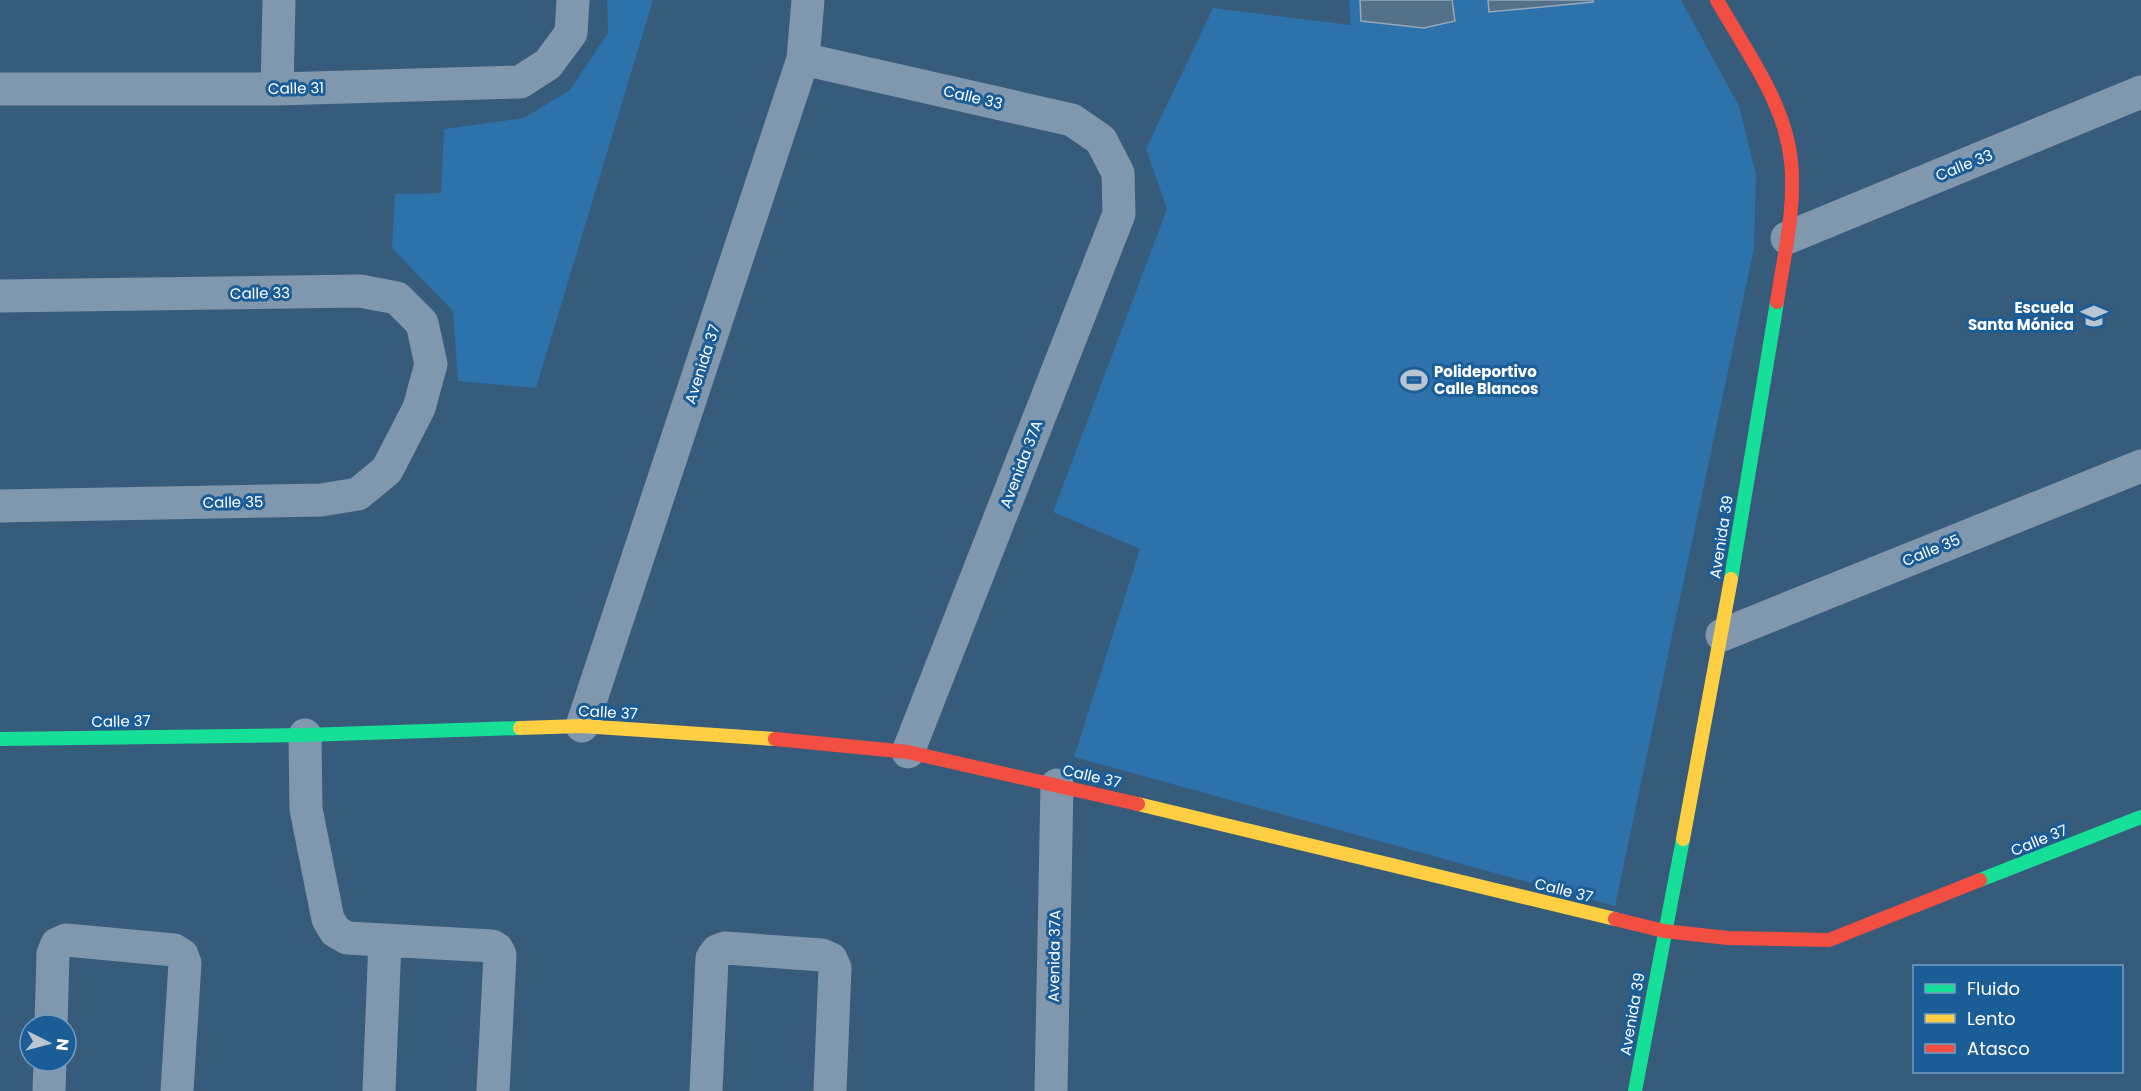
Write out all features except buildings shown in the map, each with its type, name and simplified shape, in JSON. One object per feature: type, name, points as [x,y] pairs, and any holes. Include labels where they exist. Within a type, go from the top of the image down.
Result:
[{"type":"street","points":[[278,88],[279,0]]},
{"type":"street","name":"Calle 31","points":[[0,89],[278,88],[520,82],[548,64],[571,33],[573,0]]},
{"type":"street","name":"Avenida 37","points":[[582,726],[802,59],[808,0]]},
{"type":"street","name":"Avenida 39","points":[[1635,1091],[1722,635],[1787,238],[1792,195],[1791,159],[1784,128],[1770,96],[1717,0]]},
{"type":"street","name":"Calle 33","points":[[802,59],[1072,120],[1101,140],[1118,173]]},
{"type":"street","name":"Calle 33","points":[[1787,238],[2141,92]]},
{"type":"street","name":"Avenida 37A","points":[[908,752],[1119,214],[1118,173]]},
{"type":"street","name":"Calle 33","points":[[0,296],[360,291],[397,298],[423,323],[431,364],[419,408]]},
{"type":"street","name":"Calle 35","points":[[0,506],[321,500],[358,494],[387,470],[419,408]]},
{"type":"street","name":"Calle 35","points":[[1722,635],[2141,466]]},
{"type":"street","name":"Calle 37","points":[[0,739],[305,735],[582,726],[818,742],[908,752],[1057,785],[1664,931],[1728,938],[1828,940],[2141,817]]},
{"type":"street","points":[[305,735],[306,809],[328,919],[335,931],[348,938],[492,946],[497,949],[500,955],[493,1091]]},
{"type":"street","name":"Avenida 37A","points":[[1051,1091],[1057,785]]},
{"type":"street","points":[[51,1013],[53,954],[57,944],[66,940],[174,950],[182,955],[185,963],[177,1091]]},
{"type":"street","points":[[379,1091],[385,941]]},
{"type":"street","points":[[706,1091],[712,958],[717,951],[725,948],[822,955],[831,959],[835,968],[830,1091]]},
{"type":"street","points":[[49,1091],[50,1073]]},
{"type":"shaded area","points":[[607,0],[653,0],[536,388],[458,381],[453,311],[392,248],[395,194],[441,193],[444,129],[524,118],[570,90],[608,33]]},
{"type":"shaded area","name":"Polideportivo Calle Blancos","points":[[1349,0],[1488,0],[1489,12],[1593,0],[1681,0],[1739,106],[1756,175],[1754,248],[1615,906],[1074,757],[1140,549],[1053,512],[1167,209],[1146,149],[1213,8],[1351,25]]},
{"type":"traffic: fast","points":[[1731,579],[1777,302]]},
{"type":"traffic: fast","points":[[0,739],[305,735],[520,728]]},
{"type":"traffic: fast","points":[[1980,880],[2141,817]]},
{"type":"traffic: fast","points":[[1635,1091],[1683,839]]},
{"type":"traffic: slow","points":[[1683,839],[1731,579]]},
{"type":"traffic: slow","points":[[520,728],[582,726],[775,739]]},
{"type":"traffic: slow","points":[[1138,804],[1615,919]]},
{"type":"traffic: jam","points":[[1717,0],[1762,77],[1781,118],[1787,139],[1791,161],[1792,196],[1777,302]]},
{"type":"traffic: jam","points":[[775,739],[908,752],[1138,804]]},
{"type":"traffic: jam","points":[[1615,919],[1664,931],[1728,938],[1829,940],[1980,880]]},
{"type":"place","name":"Escuela Santa Mónica","points":[[2094,316]]},
{"type":"place","name":"Polideportivo Calle Blancos","points":[[1414,380]]}]
